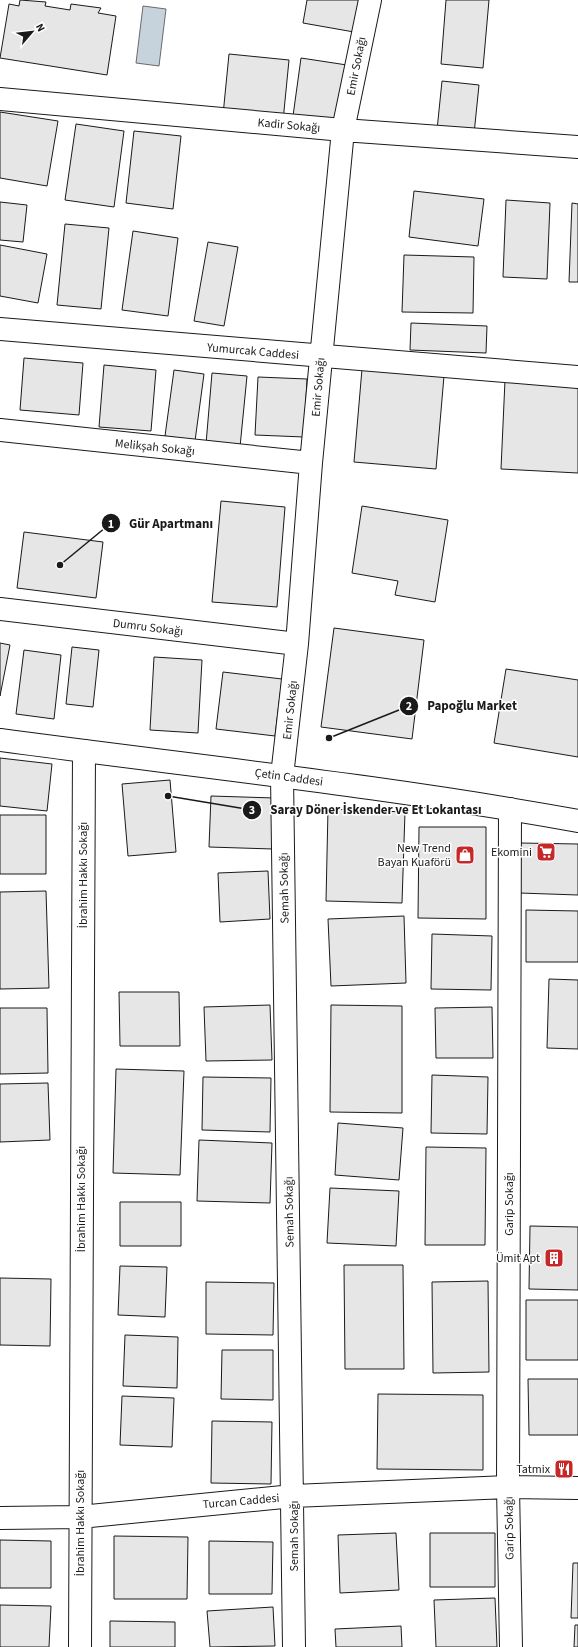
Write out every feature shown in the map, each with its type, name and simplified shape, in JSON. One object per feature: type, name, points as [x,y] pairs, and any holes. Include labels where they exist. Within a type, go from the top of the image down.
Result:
[{"type":"street","name":"Emir Sokağı","points":[[282,776],[297,644],[320,357],[343,130],[370,0]]},
{"type":"street","name":"Kadir Sokağı","points":[[0,99],[343,130],[578,147]]},
{"type":"street","name":"Yumurcak Caddesi","points":[[0,329],[320,357],[578,377]]},
{"type":"street","name":"Melikşah Sokağı","points":[[0,430],[311,463]]},
{"type":"street","name":"Dumru Sokağı","points":[[0,610],[297,644]]},
{"type":"street","name":"Çetin Caddesi","points":[[0,740],[282,776],[510,809],[578,821]]},
{"type":"street","name":"İbrahim Hakkı Sokağı","points":[[80,1647],[84,751]]},
{"type":"street","name":"Semah Sokağı","points":[[282,776],[294,1647]]},
{"type":"street","name":"Garip Sokağı","points":[[510,809],[508,1487],[511,1647]]},
{"type":"street","name":"Turcan Caddesi","points":[[0,1518],[80,1517],[293,1496],[508,1487],[578,1488]]},
{"type":"shaded area","points":[[143,6],[166,9],[159,66],[136,63]]},
{"type":"building","points":[[20,0],[46,2],[45,6],[70,10],[71,4],[101,8],[98,13],[116,16],[107,75],[0,58],[9,4],[19,6]]},
{"type":"building","points":[[307,0],[360,0],[354,32],[303,23]]},
{"type":"building","points":[[446,0],[489,0],[483,68],[441,64]]},
{"type":"building","points":[[229,54],[289,60],[283,121],[223,115]]},
{"type":"building","points":[[301,58],[347,65],[338,123],[293,116]]},
{"type":"building","points":[[442,81],[479,85],[474,134],[437,130]]},
{"type":"building","points":[[0,112],[58,121],[47,186],[0,178]]},
{"type":"building","points":[[76,124],[124,131],[114,207],[65,200]]},
{"type":"building","points":[[134,131],[181,136],[173,209],[126,203]]},
{"type":"building","points":[[414,191],[484,199],[478,246],[409,237]]},
{"type":"building","points":[[506,200],[550,203],[547,279],[503,277]]},
{"type":"building","points":[[0,202],[27,205],[23,242],[0,240]]},
{"type":"building","points":[[572,203],[578,204],[578,282],[569,282]]},
{"type":"building","points":[[65,224],[109,228],[101,309],[57,305]]},
{"type":"building","points":[[133,231],[178,238],[168,316],[122,310]]},
{"type":"building","points":[[208,242],[238,247],[224,326],[194,321]]},
{"type":"building","points":[[0,245],[47,254],[38,303],[0,296]]},
{"type":"building","points":[[404,255],[474,257],[473,313],[402,312]]},
{"type":"building","points":[[411,323],[487,326],[486,353],[410,350]]},
{"type":"building","points":[[24,358],[83,363],[79,415],[20,410]]},
{"type":"building","points":[[104,365],[156,370],[151,431],[99,427]]},
{"type":"building","points":[[362,369],[444,376],[436,469],[354,462]]},
{"type":"building","points":[[174,370],[204,374],[195,441],[165,436]]},
{"type":"building","points":[[212,373],[247,376],[240,447],[206,444]]},
{"type":"building","points":[[258,377],[307,379],[304,437],[255,435]]},
{"type":"building","points":[[505,380],[578,384],[578,473],[501,469]]},
{"type":"building","points":[[221,501],[285,507],[277,607],[212,602]]},
{"type":"building","points":[[362,506],[448,520],[435,602],[395,595],[398,581],[352,573]]},
{"type":"building","points":[[24,532],[103,542],[96,598],[17,588]]},
{"type":"building","points":[[334,628],[424,640],[412,739],[321,727]]},
{"type":"building","points":[[0,643],[10,645],[0,696]]},
{"type":"building","points":[[72,647],[99,650],[93,707],[66,704]]},
{"type":"building","points":[[24,650],[61,655],[54,719],[16,714]]},
{"type":"building","points":[[154,657],[202,660],[198,733],[150,730]]},
{"type":"building","points":[[506,669],[578,680],[578,757],[494,743]]},
{"type":"building","points":[[223,672],[282,679],[275,736],[216,729]]},
{"type":"building","points":[[0,758],[52,764],[47,811],[0,806]]},
{"type":"building","points":[[170,780],[176,852],[128,856],[122,784]]},
{"type":"building","points":[[211,796],[275,798],[273,849],[209,847]]},
{"type":"building","points":[[328,809],[405,812],[402,903],[326,901]]},
{"type":"building","points":[[0,815],[46,815],[46,874],[0,874]]},
{"type":"building","points":[[419,827],[486,827],[486,919],[418,918]]},
{"type":"building","points":[[520,843],[578,844],[578,895],[519,893]]},
{"type":"building","points":[[268,871],[270,919],[220,922],[218,873]]},
{"type":"building","points":[[46,891],[49,988],[0,989],[0,892]]},
{"type":"building","points":[[526,910],[578,911],[578,962],[526,962]]},
{"type":"building","points":[[404,916],[406,983],[331,986],[328,919]]},
{"type":"building","points":[[432,934],[492,936],[491,990],[431,989]]},
{"type":"building","points":[[549,979],[578,980],[578,1049],[547,1048]]},
{"type":"building","points":[[119,992],[179,992],[180,1046],[120,1046]]},
{"type":"building","points":[[270,1005],[272,1060],[206,1061],[204,1007]]},
{"type":"building","points":[[331,1005],[402,1006],[402,1113],[330,1112]]},
{"type":"building","points":[[492,1007],[493,1058],[436,1058],[435,1008]]},
{"type":"building","points":[[0,1008],[47,1008],[48,1073],[0,1074]]},
{"type":"building","points":[[116,1069],[184,1071],[180,1175],[113,1173]]},
{"type":"building","points":[[432,1075],[488,1077],[487,1134],[431,1133]]},
{"type":"building","points":[[203,1077],[271,1078],[270,1132],[202,1130]]},
{"type":"building","points":[[48,1083],[50,1140],[0,1142],[0,1084]]},
{"type":"building","points":[[338,1123],[403,1128],[399,1180],[335,1175]]},
{"type":"building","points":[[199,1140],[272,1143],[270,1203],[197,1201]]},
{"type":"building","points":[[426,1147],[486,1148],[485,1245],[425,1245]]},
{"type":"building","points":[[330,1188],[399,1191],[396,1246],[327,1243]]},
{"type":"building","points":[[120,1202],[181,1202],[181,1246],[120,1246]]},
{"type":"building","name":"Ümit Apt","points":[[530,1226],[578,1227],[578,1290],[529,1289]]},
{"type":"building","points":[[344,1265],[403,1265],[404,1369],[345,1369]]},
{"type":"building","points":[[120,1266],[167,1267],[165,1317],[118,1315]]},
{"type":"building","points":[[0,1278],[51,1279],[50,1346],[0,1345]]},
{"type":"building","points":[[488,1281],[489,1372],[433,1373],[432,1282]]},
{"type":"building","points":[[206,1282],[274,1283],[273,1335],[206,1334]]},
{"type":"building","points":[[526,1300],[578,1300],[578,1360],[526,1360]]},
{"type":"building","points":[[125,1335],[178,1337],[177,1388],[123,1386]]},
{"type":"building","points":[[222,1350],[273,1350],[273,1400],[221,1399]]},
{"type":"building","points":[[528,1379],[578,1379],[578,1435],[529,1435]]},
{"type":"building","points":[[378,1394],[483,1395],[483,1470],[377,1469]]},
{"type":"building","points":[[122,1396],[174,1398],[172,1447],[120,1445]]},
{"type":"building","points":[[212,1421],[272,1422],[271,1484],[211,1483]]},
{"type":"building","points":[[396,1533],[399,1590],[340,1593],[338,1535]]},
{"type":"building","points":[[430,1533],[495,1533],[495,1587],[430,1587]]},
{"type":"building","points":[[114,1536],[188,1537],[187,1599],[114,1599]]},
{"type":"building","points":[[0,1540],[51,1541],[51,1588],[0,1588]]},
{"type":"building","points":[[209,1541],[273,1542],[272,1594],[209,1594]]},
{"type":"building","points":[[573,1563],[578,1563],[578,1618],[571,1618]]},
{"type":"building","points":[[495,1598],[497,1647],[436,1647],[434,1600]]},
{"type":"building","points":[[0,1605],[51,1606],[49,1647],[0,1647]]},
{"type":"building","points":[[273,1607],[275,1646],[210,1647],[207,1611]]},
{"type":"building","points":[[110,1621],[175,1622],[175,1647],[110,1647]]},
{"type":"building","points":[[575,1625],[578,1625],[578,1647],[574,1647]]},
{"type":"building","points":[[401,1626],[402,1647],[336,1647],[335,1629]]},
{"type":"place","name":"Gür Apartmanı","points":[[60,565]]},
{"type":"place","name":"Papoğlu Market","points":[[329,738]]},
{"type":"place","name":"Saray Döner İskender ve Et Lokantası","points":[[168,796]]},
{"type":"place","name":"Ekomini","points":[[546,852]]},
{"type":"place","name":"New Trend Bayan Kuaförü","points":[[465,855]]},
{"type":"place","name":"Ümit Apt","points":[[554,1258]]},
{"type":"place","name":"Tatmix","points":[[564,1469]]}]
